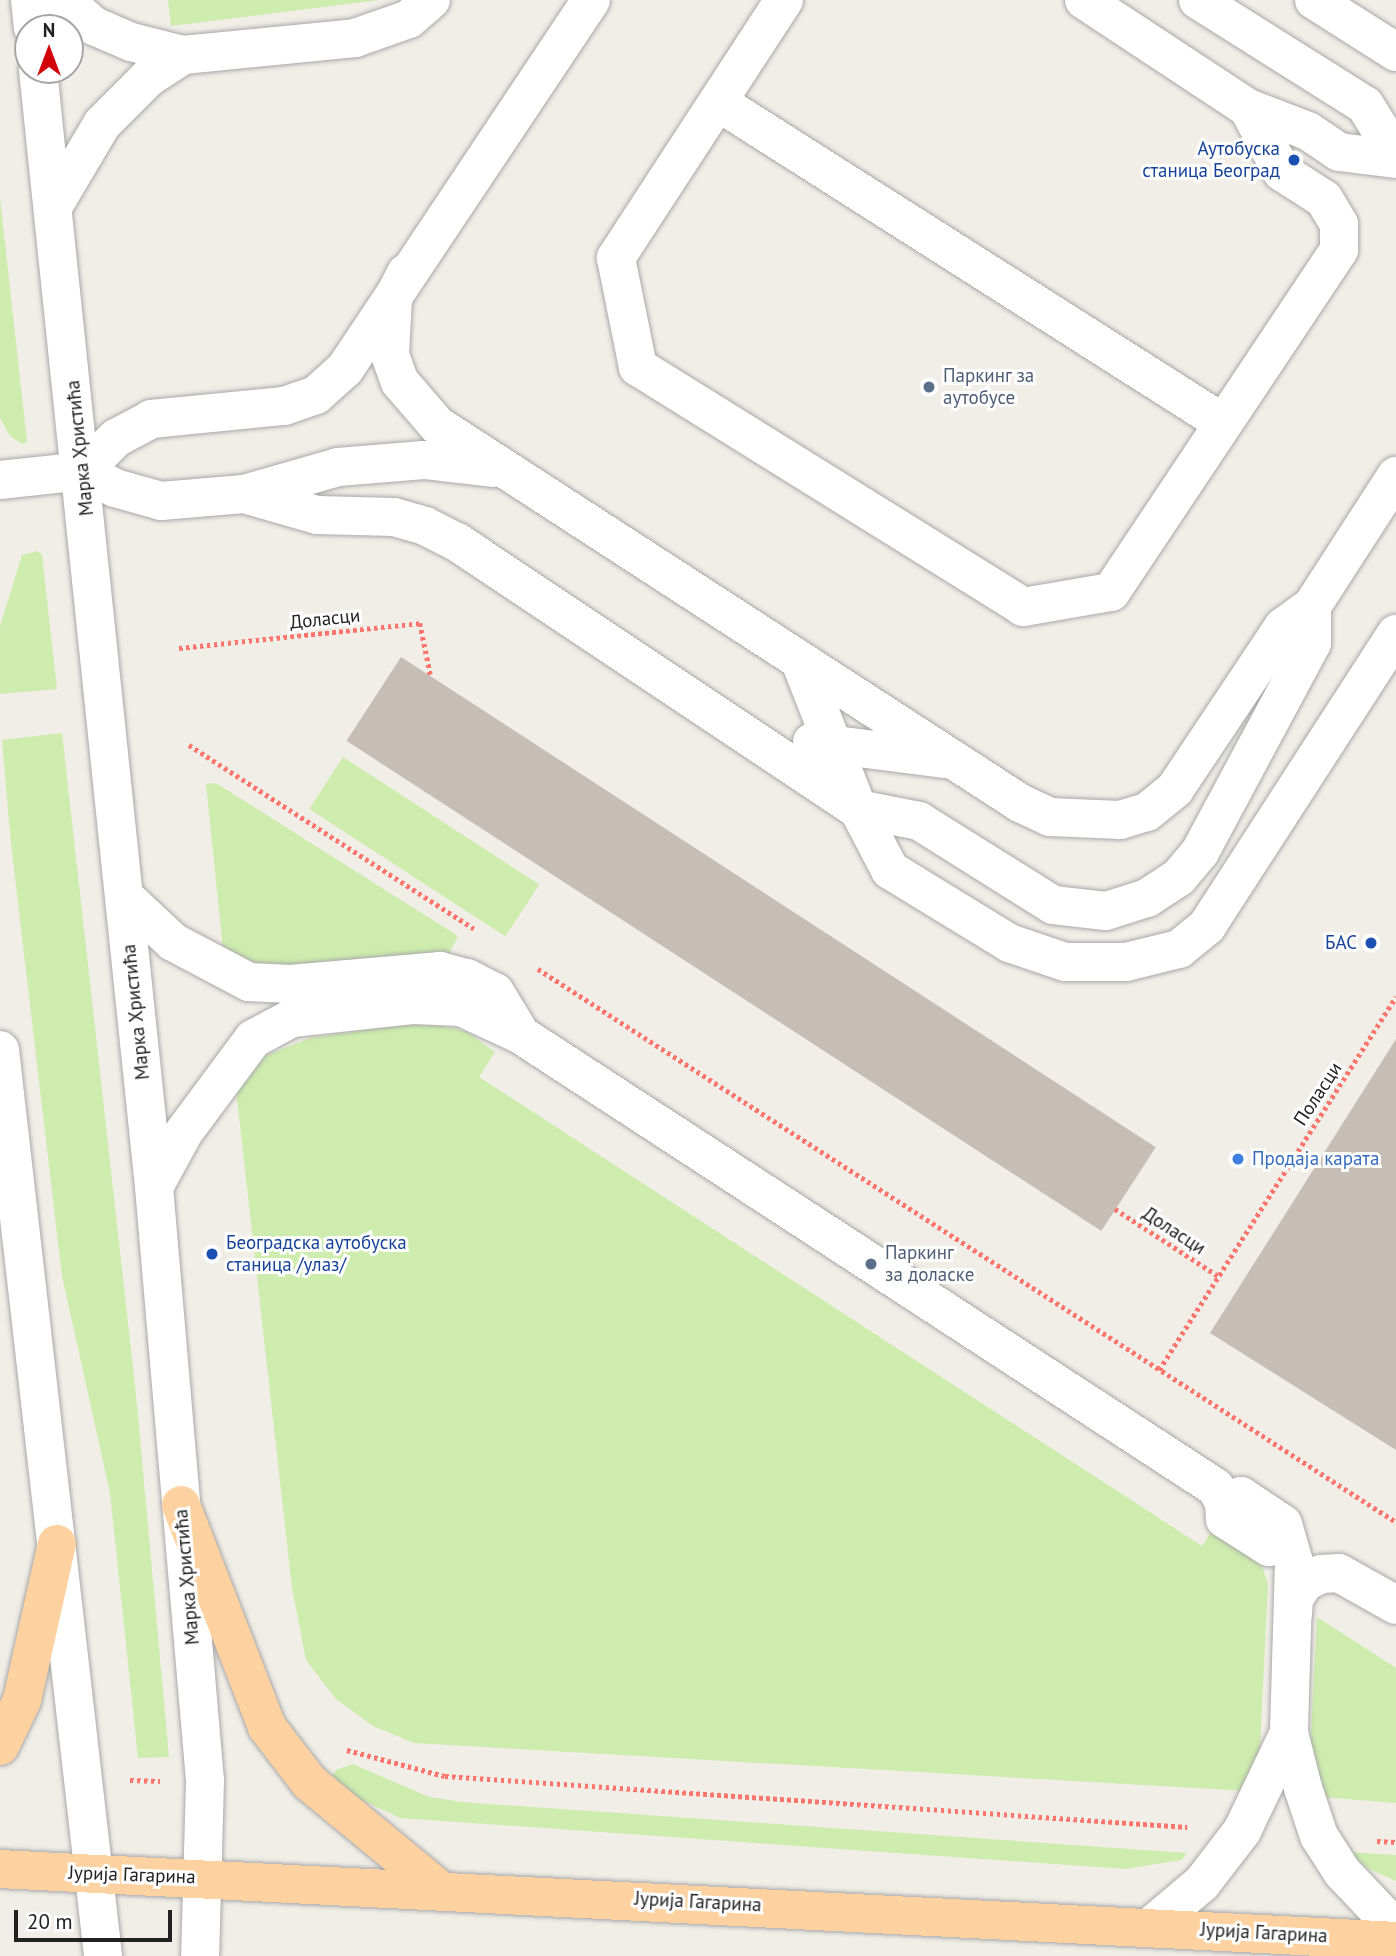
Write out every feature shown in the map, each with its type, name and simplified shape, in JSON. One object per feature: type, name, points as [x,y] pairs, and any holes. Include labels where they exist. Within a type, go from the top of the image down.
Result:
[{"type":"main road","points":[[181,1505],[267,1727],[309,1782],[439,1889]]},
{"type":"main road","points":[[0,1746],[22,1700],[57,1544]]},
{"type":"main road","name":"Јурија Гагарина","points":[[0,1869],[439,1889],[1396,1941]]},
{"type":"street","points":[[64,0],[94,26],[131,42],[183,55],[355,38],[409,19],[431,0]]},
{"type":"street","points":[[784,0],[616,258],[638,367],[1023,607],[1111,592],[1339,250],[1339,224],[1324,199],[1282,172],[1248,108]]},
{"type":"street","points":[[1084,0],[1248,108],[1308,131],[1339,152],[1396,157]]},
{"type":"street","points":[[1198,0],[1365,105],[1396,157]]},
{"type":"street","points":[[1314,0],[1396,52]]},
{"type":"street","points":[[83,471],[116,438],[151,419],[284,406],[316,395],[345,369],[405,273],[587,2]]},
{"type":"street","points":[[54,205],[102,124],[148,78],[183,55]]},
{"type":"street","name":"Марка Христића","points":[[40,84],[83,471],[154,1187],[205,1781],[206,1878],[200,1956]]},
{"type":"street","points":[[718,102],[1223,423]]},
{"type":"street","points":[[405,273],[393,299],[388,327],[390,355],[400,382],[437,425],[953,760],[1050,817],[1120,820],[1147,812],[1175,789],[1193,768],[1283,627],[1312,606],[1396,476]]},
{"type":"street","points":[[0,481],[83,471],[115,488],[161,501],[244,494],[313,471],[424,460],[491,467],[527,483]]},
{"type":"street","points":[[244,494],[317,515],[394,517],[425,526],[457,542],[858,809],[919,821],[1053,905],[1106,911],[1147,898],[1179,877],[1200,852],[1312,643],[1312,606]]},
{"type":"street","points":[[800,661],[858,809],[890,870],[1009,943],[1065,962],[1126,962],[1179,949],[1207,926],[1396,634]]},
{"type":"street","points":[[744,733],[953,760]]},
{"type":"street","points":[[124,896],[173,942],[248,982],[290,984],[440,971],[467,978],[495,992],[521,1035]]},
{"type":"street","points":[[154,1187],[184,1132],[253,1039],[292,1018],[438,1004],[461,1007],[521,1035],[1215,1487],[1224,1502],[1225,1519],[1269,1547],[1286,1542],[1294,1562],[1289,1733],[1319,1836],[1342,1872],[1396,1929]]},
{"type":"street","points":[[0,1050],[103,1956]]},
{"type":"street","points":[[1293,1616],[1294,1599],[1304,1583],[1321,1574],[1339,1573],[1356,1579],[1396,1605]]},
{"type":"street","points":[[1151,1926],[1202,1883],[1242,1831],[1289,1733]]},
{"type":"path","name":"Доласци","points":[[179,648],[420,623],[431,677]]},
{"type":"path","points":[[189,745],[481,933]]},
{"type":"path","points":[[528,963],[1396,1522]]},
{"type":"path","name":"Поласци","points":[[1159,1370],[1396,997]]},
{"type":"path","name":"Доласци","points":[[1115,1209],[1218,1276]]},
{"type":"path","points":[[343,1748],[445,1776],[1242,1831]]},
{"type":"path","points":[[1319,1836],[1396,1842]]},
{"type":"green space","points":[[168,0],[379,0],[171,26]]},
{"type":"green space","points":[[0,198],[27,442],[22,444],[10,436],[0,418]]},
{"type":"green space","points":[[37,551],[42,555],[57,689],[0,694],[0,626],[22,555]]},
{"type":"green space","points":[[62,733],[136,1394],[169,1757],[138,1758],[110,1493],[62,1276],[11,844],[2,740]]},
{"type":"green space","points":[[343,757],[539,884],[505,936],[309,809]]},
{"type":"green space","points":[[216,783],[458,936],[447,957],[376,965],[250,964],[223,949],[206,784]]},
{"type":"green space","points":[[401,1025],[439,1025],[467,1032],[495,1052],[479,1077],[1202,1546],[1213,1529],[1246,1550],[1262,1566],[1268,1584],[1260,1747],[1248,1791],[414,1743],[373,1726],[336,1699],[306,1660],[292,1588],[236,1090],[267,1055],[310,1038]]},
{"type":"green space","points":[[1317,1617],[1396,1668],[1396,1803],[1321,1797],[1309,1771]]},
{"type":"green space","points":[[353,1764],[429,1797],[462,1802],[1187,1853],[1182,1860],[1125,1869],[400,1818],[345,1792],[331,1779],[336,1770]]},
{"type":"green space","points":[[1348,1852],[1396,1855],[1396,1881],[1369,1869]]},
{"type":"building","points":[[401,657],[1156,1147],[1101,1231],[347,741]]},
{"type":"building","points":[[1396,1039],[1396,1450],[1210,1333]]},
{"type":"place","name":"Аутобуска станица Београд","points":[[1294,160]]},
{"type":"place","name":"Паркинг за аутобусе","points":[[929,387]]},
{"type":"place","name":"БАС","points":[[1371,943]]},
{"type":"place","name":"Продаја карата","points":[[1238,1159]]},
{"type":"place","name":"Београдска аутобуска станица /улаз/","points":[[212,1254]]},
{"type":"place","name":"Паркинг за доласке","points":[[871,1264]]}]
